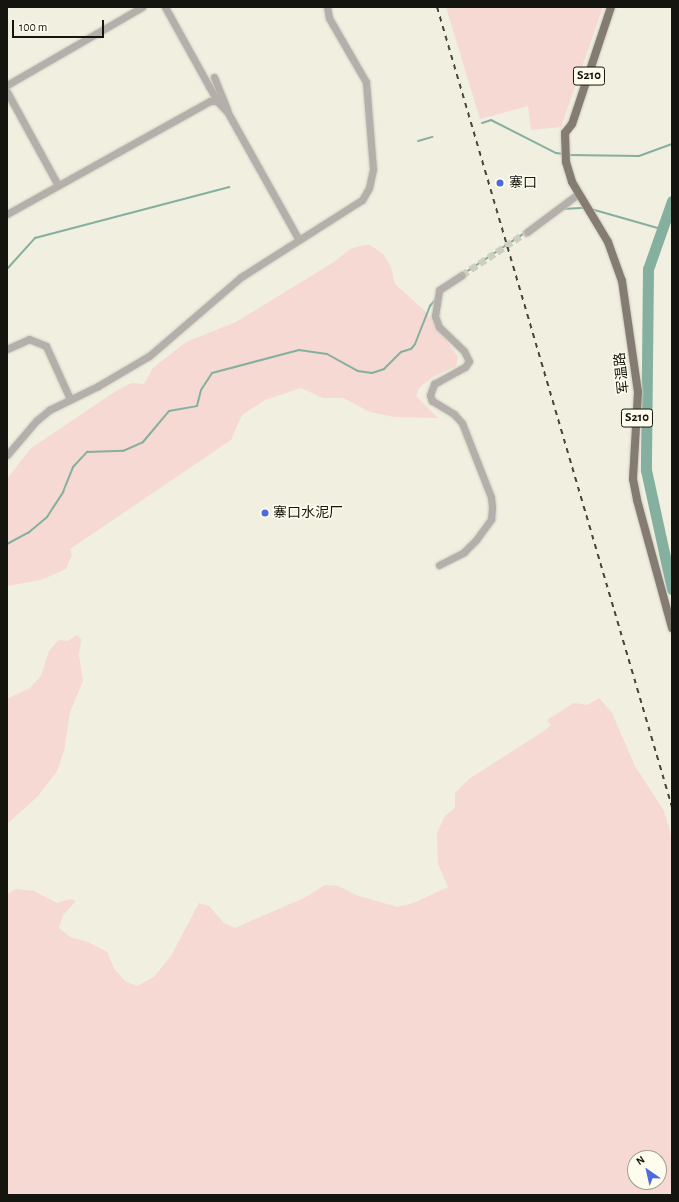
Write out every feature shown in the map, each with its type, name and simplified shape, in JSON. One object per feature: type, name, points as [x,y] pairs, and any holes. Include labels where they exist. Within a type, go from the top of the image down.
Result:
[{"type":"main road","name":"S210","points":[[578,194],[566,162],[564,143],[565,133],[572,124],[598,51],[611,7]]},
{"type":"main road","name":"军温路","points":[[578,194],[589,210],[617,261],[622,281],[638,392],[633,479],[637,500],[670,613],[672,628]]},
{"type":"street","points":[[7,85],[142,7]]},
{"type":"street","points":[[165,7],[217,101],[228,113]]},
{"type":"street","points":[[7,455],[36,421],[70,399],[98,386],[150,356],[241,277],[299,240],[357,206],[369,188],[372,178],[366,82],[329,18],[327,7]]},
{"type":"street","points":[[214,77],[228,113],[299,240]]},
{"type":"street","points":[[7,92],[58,185]]},
{"type":"street","points":[[7,214],[210,101],[217,101]]},
{"type":"street","points":[[527,232],[578,194]]},
{"type":"street","points":[[439,565],[464,552],[480,535],[490,519],[492,507],[491,496],[462,423],[454,414],[432,401],[430,395],[434,384],[465,367],[469,361],[464,351],[439,327],[434,316],[439,290],[462,275]]},
{"type":"street","points":[[7,348],[29,339],[46,346],[70,399]]},
{"type":"shaded area","points":[[446,7],[603,7],[561,127],[531,130],[528,106],[480,119]]},
{"type":"shaded area","points":[[370,245],[383,254],[391,267],[395,284],[426,312],[458,357],[456,366],[431,378],[419,388],[416,396],[438,418],[394,417],[370,412],[343,398],[323,398],[301,388],[265,400],[242,415],[231,440],[70,549],[72,555],[66,569],[41,580],[7,586],[7,479],[30,449],[116,391],[132,383],[144,384],[153,368],[186,342],[236,322],[334,262],[350,249]]},
{"type":"shaded area","points":[[77,635],[81,639],[79,656],[83,681],[70,712],[64,751],[57,771],[37,797],[7,824],[7,699],[30,688],[41,676],[49,651],[59,640],[68,641]]},
{"type":"shaded area","points":[[599,698],[612,713],[635,766],[664,811],[672,839],[672,1195],[7,1195],[7,894],[16,889],[34,891],[57,903],[70,899],[76,901],[63,915],[59,928],[70,937],[88,942],[107,952],[115,970],[125,981],[137,986],[154,977],[171,956],[199,903],[209,906],[224,923],[235,928],[304,898],[325,885],[338,886],[356,895],[397,907],[414,903],[448,887],[438,864],[437,833],[445,816],[455,808],[455,793],[469,779],[544,731],[551,725],[547,720],[574,703],[587,705]]},
{"type":"waterway","points":[[482,123],[491,120],[556,153],[564,154]]},
{"type":"waterway","points":[[418,141],[432,137]]},
{"type":"waterway","points":[[569,155],[639,156],[672,144]]},
{"type":"waterway","points":[[7,269],[35,238],[229,187]]},
{"type":"waterway","points":[[672,201],[648,269],[646,470],[672,589]]},
{"type":"waterway","points":[[563,209],[585,208]]},
{"type":"waterway","points":[[591,209],[661,229]]},
{"type":"waterway","points":[[463,274],[526,232]]},
{"type":"waterway","points":[[7,544],[28,533],[47,517],[63,492],[73,467],[87,452],[123,451],[143,442],[169,411],[197,406],[201,390],[212,373],[299,350],[327,354],[358,371],[372,373],[384,369],[401,352],[411,349],[415,344],[430,306],[435,300]]},
{"type":"tunnel","points":[[462,275],[527,232]]},
{"type":"railway","points":[[437,7],[672,807]]},
{"type":"place","name":"寨口","points":[[500,183]]},
{"type":"place","name":"寨口水泥厂","points":[[265,513]]}]
